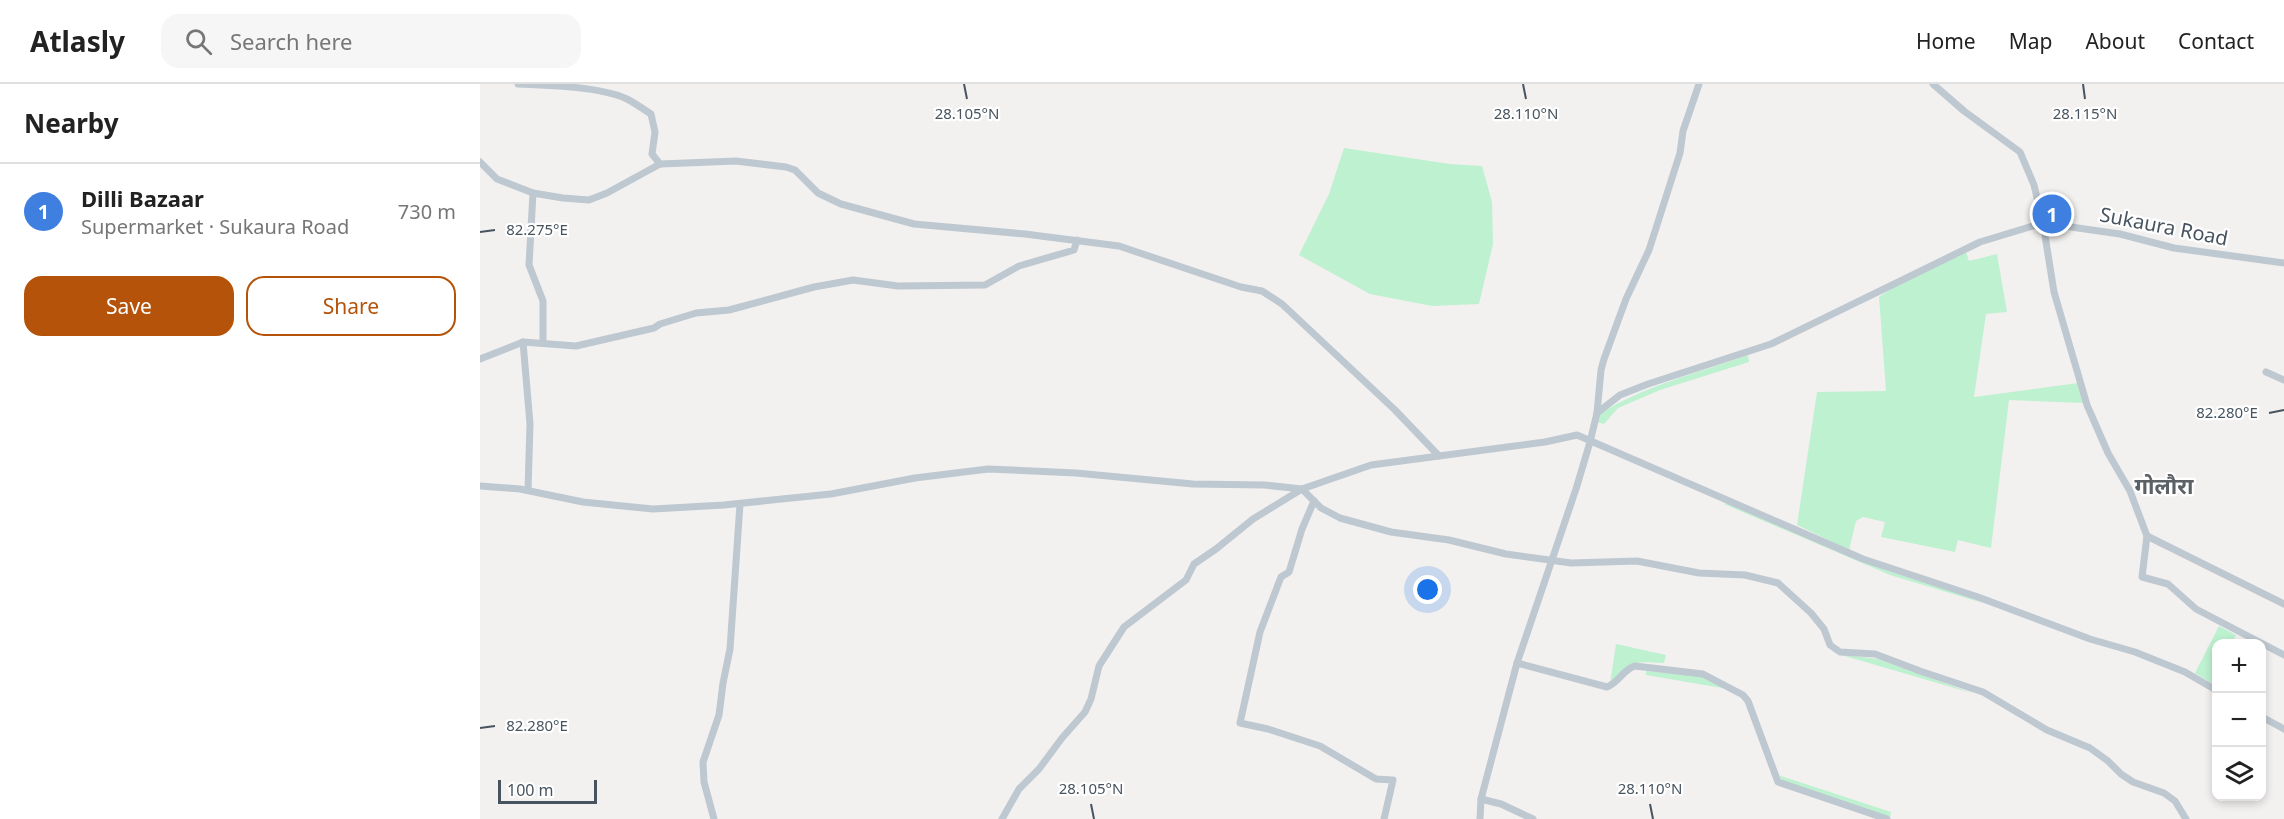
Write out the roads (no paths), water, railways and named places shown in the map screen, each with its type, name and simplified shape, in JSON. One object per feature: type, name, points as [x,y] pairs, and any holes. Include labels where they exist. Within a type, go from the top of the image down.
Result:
[{"type":"street","points":[[518,84],[604,92],[626,98],[651,114],[655,132],[652,154],[660,164]]},
{"type":"street","points":[[1480,819],[1481,800],[1517,663],[1590,442],[1597,413],[1604,359],[1626,299],[1649,250],[1699,84]]},
{"type":"street","points":[[1933,84],[1964,111],[2020,152],[2034,184],[2054,292],[2086,405],[2108,453],[2130,491],[2147,536],[2142,577],[2168,584],[2196,609],[2284,655]]},
{"type":"street","points":[[480,162],[497,179],[533,193],[589,200],[607,193],[660,164],[736,161],[786,166],[795,171],[818,193],[841,204],[914,224],[1119,246],[1241,287],[1262,291],[1282,304],[1395,410],[1439,456]]},
{"type":"street","points":[[533,193],[529,266],[543,301],[543,342]]},
{"type":"street","points":[[1597,413],[1620,396],[1648,384],[1771,344],[1980,242],[2043,223]]},
{"type":"street","name":"Sukaura Road","points":[[2043,223],[2120,234],[2174,248],[2284,263]]},
{"type":"street","points":[[480,359],[523,342],[576,346],[589,344],[654,328],[696,313],[729,310],[814,287],[853,280],[898,286],[985,285],[1019,266],[1074,250],[1077,240]]},
{"type":"street","points":[[523,342],[530,424],[528,490]]},
{"type":"street","points":[[2266,372],[2284,380]]},
{"type":"street","points":[[1002,819],[1018,789],[1039,769],[1085,712],[1091,699],[1099,666],[1124,627],[1172,592],[1186,580],[1194,564],[1253,519],[1302,489],[1371,465],[1545,442],[1577,435],[1863,559],[1978,597],[2090,639],[2135,652],[2185,672],[2212,687]]},
{"type":"street","points":[[480,486],[528,490],[583,502],[653,509],[740,504],[831,494],[915,478],[988,469],[1031,470],[1193,484],[1264,485],[1302,489],[1321,508],[1340,518],[1391,532],[1449,540],[1506,554],[1571,563],[1637,561],[1699,573],[1745,575],[1778,583],[1811,613],[1824,629],[1830,645],[1840,652],[1875,654],[1983,692],[2047,730],[2090,748],[2133,782],[2164,794],[2175,801],[2186,819]]},
{"type":"street","points":[[1314,501],[1288,572],[1281,577],[1260,632],[1240,723],[1268,729],[1320,746],[1376,779],[1393,780],[1384,819]]},
{"type":"street","points":[[714,819],[704,782],[702,762],[719,715],[730,649],[740,504]]},
{"type":"street","points":[[2147,536],[2284,604]]},
{"type":"street","points":[[1517,663],[1607,687],[1612,686],[1630,667],[1635,666],[1703,674],[1743,695],[1748,701],[1778,782],[1887,819]]},
{"type":"street","points":[[2266,719],[2284,729]]},
{"type":"street","points":[[1481,800],[1501,804],[1533,819]]},
{"type":"place","name":"Dilli Bazaar","points":[[2052,214]]},
{"type":"district","name":"गोलौरा","points":[[2164,485]]}]
